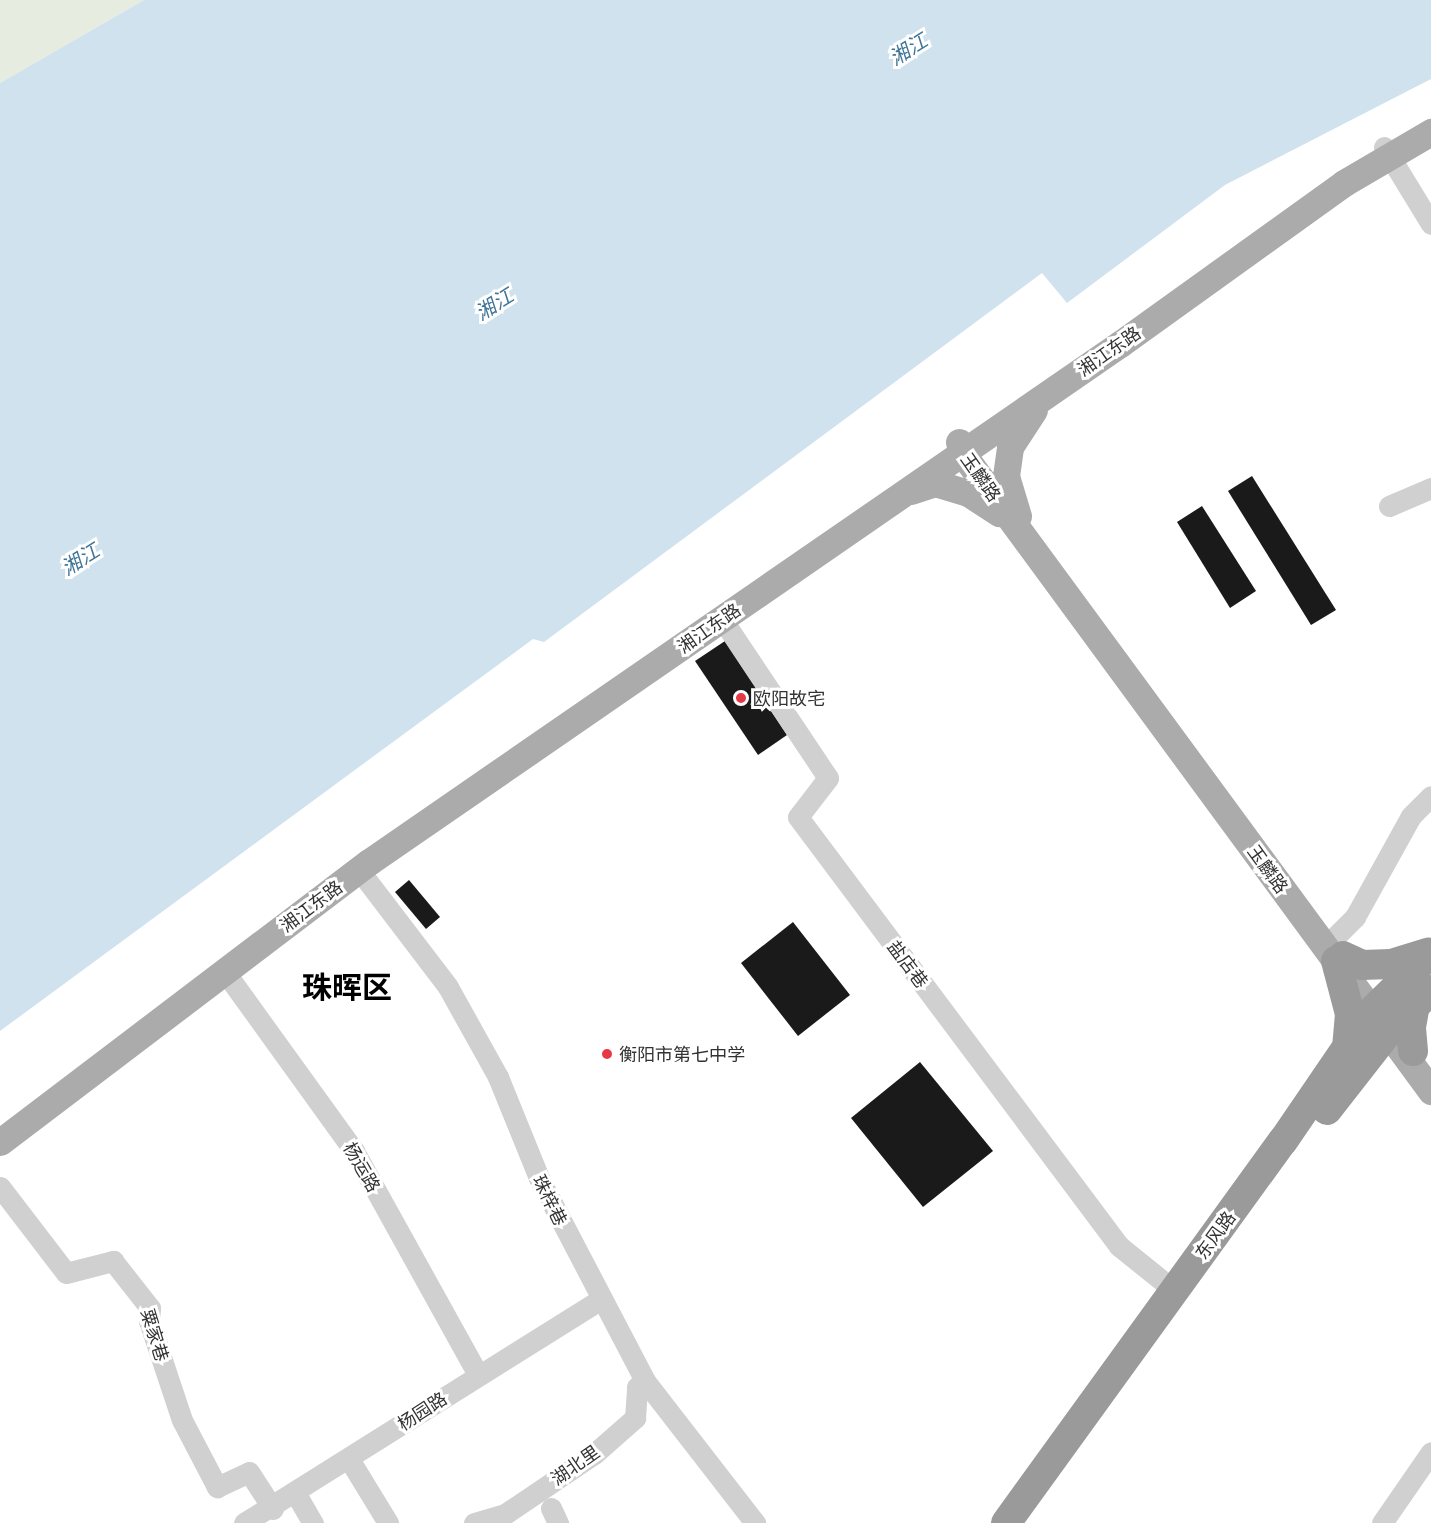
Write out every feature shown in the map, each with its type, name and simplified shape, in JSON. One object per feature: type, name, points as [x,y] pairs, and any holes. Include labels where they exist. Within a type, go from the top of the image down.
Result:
[{"type":"highway","points":[[1337,953],[1362,965],[1391,964],[1431,952]]},
{"type":"highway","name":"东风路","points":[[1006,1523],[1175,1291],[1355,1055],[1397,1011],[1431,952]]},
{"type":"highway","points":[[1337,953],[1350,1014],[1355,1055],[1410,1055],[1410,1027],[1397,1011]]},
{"type":"highway","name":"东风路","points":[[1027,1523],[1355,1055]]},
{"type":"main road","name":"湘江东路","points":[[0,1122],[360,850],[1046,395],[1431,120]]},
{"type":"main road","name":"湘江东路","points":[[0,1142],[359,870],[904,493],[1338,173],[1431,132]]},
{"type":"main road","points":[[1016,519],[1006,476],[1010,447],[1046,395]]},
{"type":"main road","name":"玉麟路","points":[[963,448],[1337,953],[1397,1011]]},
{"type":"main road","points":[[904,493],[934,483],[968,493],[1016,519]]},
{"type":"main road","points":[[1410,1055],[1431,1075]]},
{"type":"main road","points":[[1410,1055],[1431,1091]]},
{"type":"street","points":[[1387,152],[1431,224]]},
{"type":"street","points":[[1389,506],[1431,488]]},
{"type":"street","name":"盐店巷","points":[[722,619],[828,778],[798,817],[1119,1246],[1175,1291]]},
{"type":"street","points":[[1337,953],[1412,816],[1431,796]]},
{"type":"street","name":"珠梓巷","points":[[359,870],[448,987],[498,1077],[539,1178],[600,1300],[645,1381],[755,1523]]},
{"type":"street","name":"杨运路","points":[[225,972],[354,1151],[477,1375]]},
{"type":"street","name":"粟家巷","points":[[0,1187],[66,1273],[113,1261],[150,1308],[149,1321],[182,1420],[217,1487],[249,1472],[273,1509]]},
{"type":"street","name":"杨园路","points":[[244,1523],[273,1509],[477,1375],[600,1300]]},
{"type":"street","name":"湖北里","points":[[474,1523],[505,1514],[594,1454],[635,1418],[637,1387],[645,1381]]},
{"type":"street","points":[[1382,1523],[1431,1452]]},
{"type":"street","points":[[349,1459],[388,1523]]},
{"type":"street","points":[[296,1494],[313,1523]]},
{"type":"shaded area","points":[[0,0],[144,0],[0,83]]},
{"type":"water","name":"湘江","points":[[144,0],[1431,0],[1431,79],[1225,185],[1067,303],[1042,273],[544,642],[533,639],[0,1031],[0,83]]},
{"type":"building","points":[[1252,476],[1336,610],[1311,625],[1228,491]]},
{"type":"building","points":[[1202,506],[1256,591],[1230,608],[1177,522]]},
{"type":"building","name":"欧阳故宅","points":[[725,641],[787,735],[758,755],[695,661]]},
{"type":"building","points":[[409,880],[440,917],[426,929],[395,892]]},
{"type":"building","points":[[793,922],[850,995],[798,1036],[741,963]]},
{"type":"building","points":[[920,1062],[993,1151],[923,1207],[851,1118]]},
{"type":"place","name":"欧阳故宅","points":[[741,698]]},
{"type":"place","name":"衡阳市第七中学","points":[[607,1054]]},
{"type":"district","name":"珠晖区","points":[[347,987]]}]
